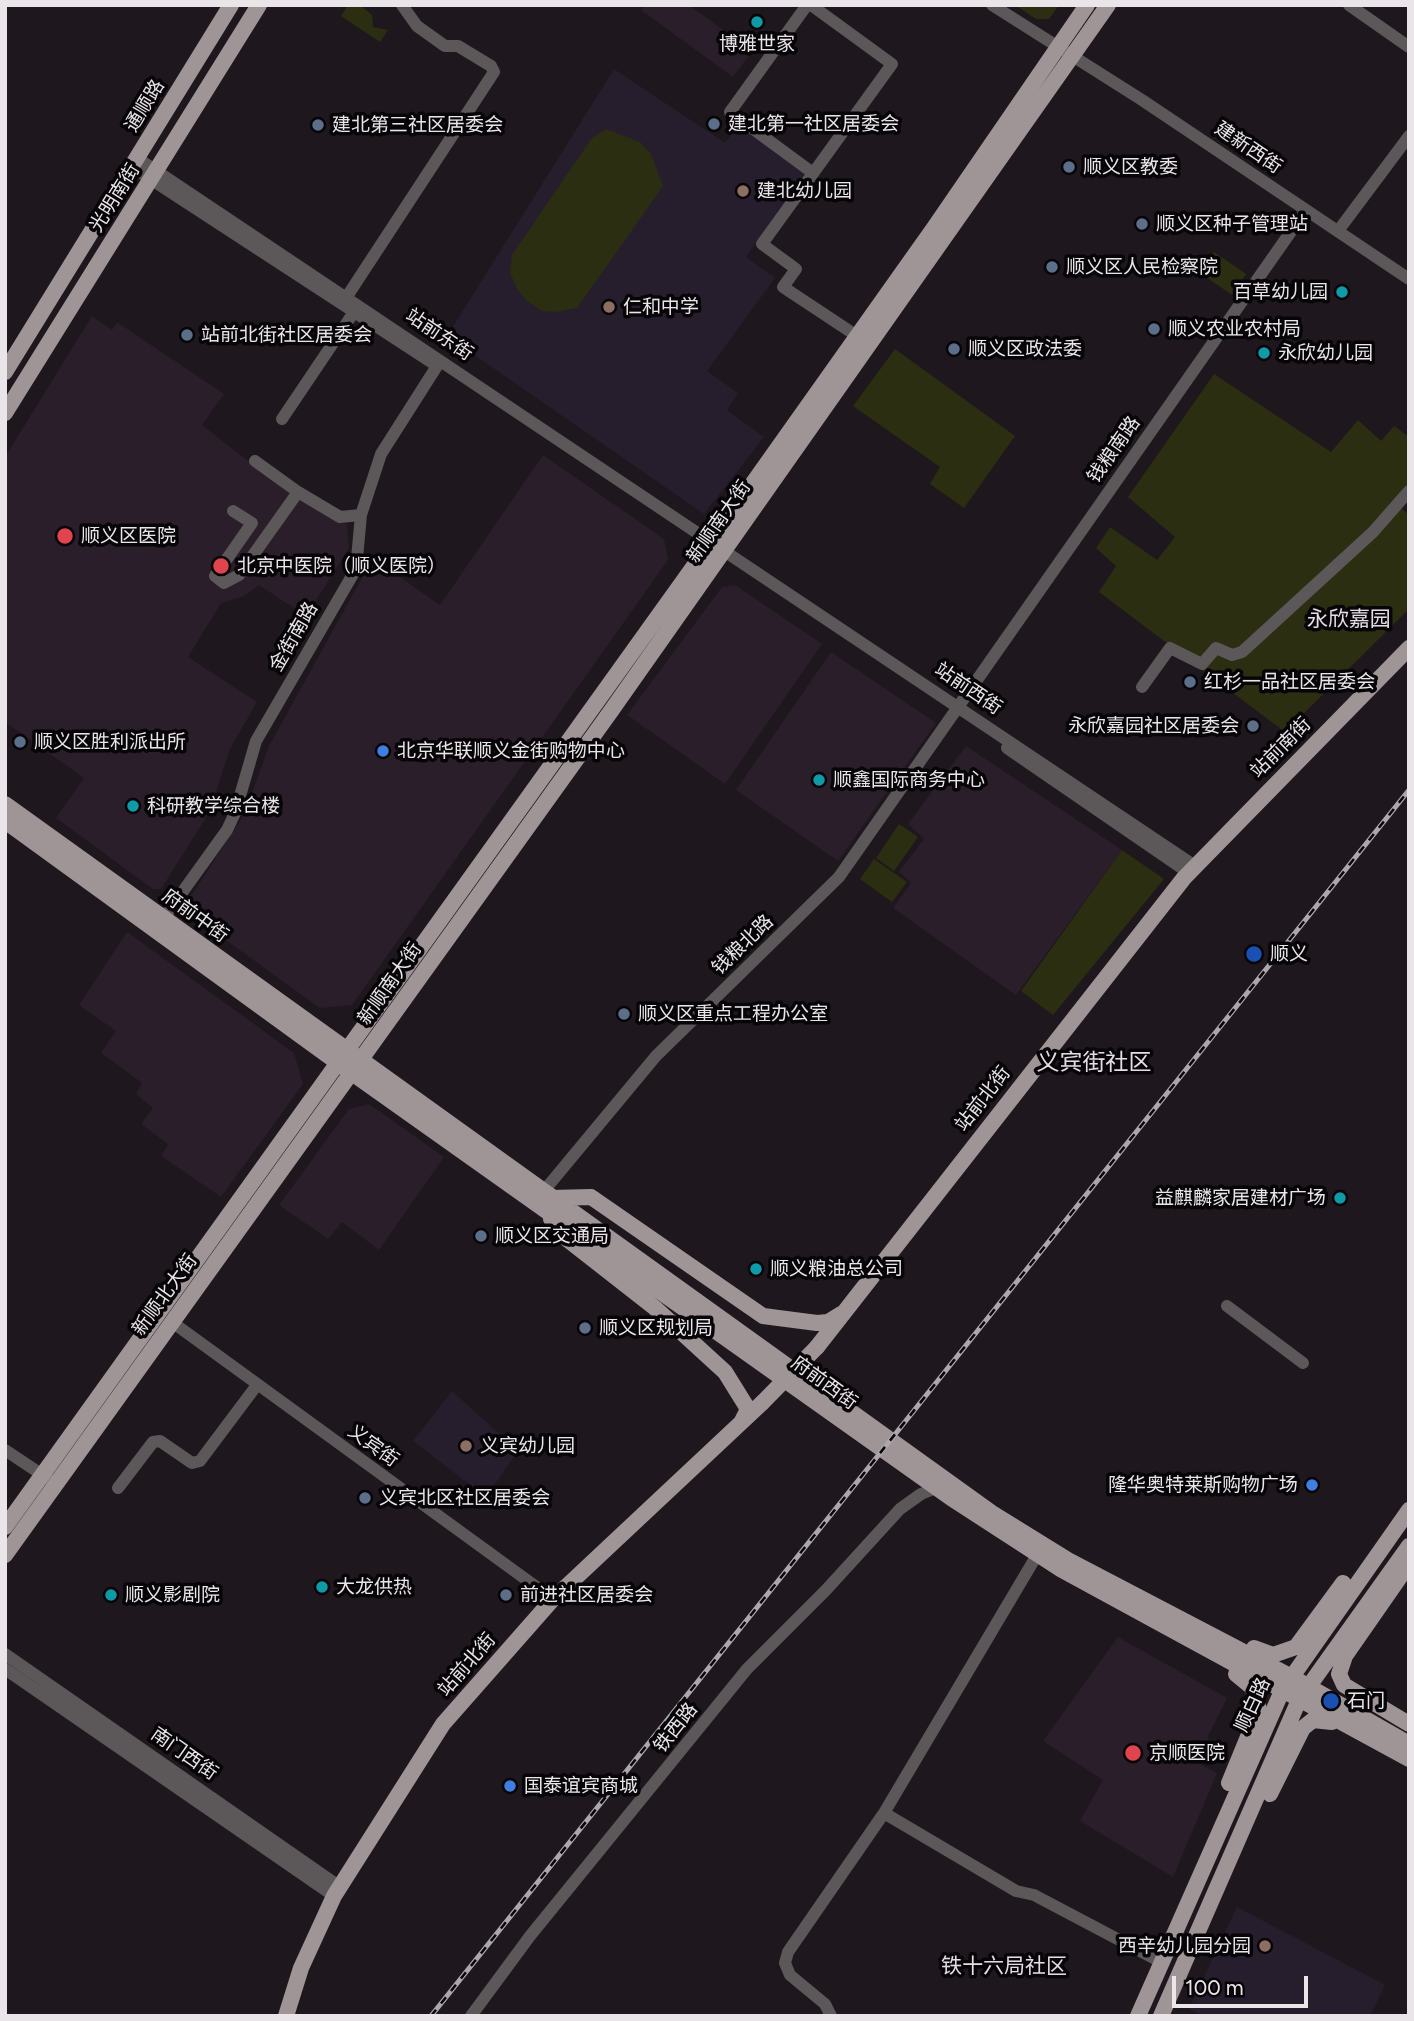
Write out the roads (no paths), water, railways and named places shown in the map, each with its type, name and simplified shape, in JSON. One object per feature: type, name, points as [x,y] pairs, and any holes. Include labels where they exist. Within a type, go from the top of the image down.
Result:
[{"type":"main road","name":"通顺路","points":[[5,372],[231,5]]},
{"type":"main road","name":"光明南街","points":[[5,413],[260,5]]},
{"type":"main road","name":"新顺南大街","points":[[356,1067],[1065,52],[1087,5]]},
{"type":"main road","name":"新顺南大街","points":[[342,1057],[717,548],[857,336],[1065,52],[1108,5]]},
{"type":"main road","name":"站前南街","points":[[1189,872],[1409,648]]},
{"type":"main road","name":"府前中街","points":[[5,804],[163,919],[342,1057]]},
{"type":"main road","name":"府前中街","points":[[5,821],[356,1067]]},
{"type":"main road","name":"站前北街","points":[[286,2016],[301,1968],[337,1891],[443,1724],[553,1599],[762,1403],[817,1347],[1189,872]]},
{"type":"main road","name":"新顺北大街","points":[[5,1555],[11,1533],[342,1057]]},
{"type":"main road","name":"新顺北大街","points":[[49,1480],[172,1322],[356,1067]]},
{"type":"main road","name":"府前西街","points":[[356,1067],[992,1513],[1174,1623]]},
{"type":"main road","points":[[741,1423],[748,1409],[725,1373],[655,1308],[563,1236],[546,1200],[591,1197],[763,1316],[828,1322],[847,1308]]},
{"type":"main road","name":"府前西街","points":[[546,1200],[936,1488],[1037,1555],[1174,1623],[1295,1688]]},
{"type":"main road","name":"顺白路","points":[[1138,2016],[1212,1846],[1295,1688],[1409,1510]]},
{"type":"main road","points":[[1212,1846],[1215,1817],[1259,1710],[1248,1681],[1185,1645],[1174,1623],[1212,1625],[1264,1653],[1273,1655],[1291,1651],[1367,1552],[1393,1532]]},
{"type":"main road","name":"顺白路","points":[[1161,2016],[1230,1858],[1295,1688],[1409,1546]]},
{"type":"main road","points":[[1409,1564],[1345,1656],[1339,1674],[1343,1685],[1409,1724]]},
{"type":"main road","points":[[1295,1688],[1360,1732],[1409,1759]]},
{"type":"main road","points":[[1295,1688],[1409,1744]]},
{"type":"main road","points":[[1230,1858],[1254,1831],[1303,1728],[1321,1719],[1360,1732]]},
{"type":"street","points":[[344,300],[494,72],[491,66],[458,46],[445,46],[417,26],[402,5]]},
{"type":"street","points":[[813,173],[730,112],[809,5],[892,64],[762,244],[796,269],[783,287],[857,336]]},
{"type":"street","name":"建新西街","points":[[992,5],[1409,279]]},
{"type":"street","points":[[1349,5],[1409,47]]},
{"type":"street","points":[[1338,231],[1409,136]]},
{"type":"street","name":"站前东街","points":[[134,163],[717,548]]},
{"type":"street","name":"钱粮南路","points":[[956,710],[1306,210]]},
{"type":"street","name":"站前东街","points":[[344,300],[354,312],[717,548]]},
{"type":"street","points":[[282,419],[354,312]]},
{"type":"street","name":"金街南路","points":[[163,919],[227,830],[235,813],[256,741],[356,569],[361,515],[381,454],[437,366]]},
{"type":"street","points":[[255,461],[298,492],[340,517],[361,515]]},
{"type":"street","points":[[1142,687],[1170,648],[1202,664],[1216,648],[1232,654],[1242,652],[1373,532],[1409,491]]},
{"type":"street","points":[[233,511],[252,523],[215,576],[224,583],[239,575],[298,492]]},
{"type":"street","name":"站前西街","points":[[717,548],[1189,872]]},
{"type":"street","name":"钱粮北路","points":[[546,1200],[656,1056],[839,877],[956,710]]},
{"type":"street","points":[[1227,1306],[1303,1363]]},
{"type":"street","name":"义宾街","points":[[172,1322],[553,1599]]},
{"type":"street","points":[[117,1488],[153,1442],[160,1441],[192,1463],[200,1461],[257,1385]]},
{"type":"street","points":[[5,1450],[49,1480]]},
{"type":"street","name":"铁西路","points":[[471,2016],[530,1936],[747,1669],[826,1590],[900,1509],[920,1494],[936,1488]]},
{"type":"street","points":[[5,1562],[11,1533]]},
{"type":"street","points":[[831,2016],[825,2004],[790,1975],[785,1963],[788,1952],[884,1813],[1037,1555]]},
{"type":"street","points":[[5,1646],[25,1660],[39,1684]]},
{"type":"street","name":"南门西街","points":[[5,1654],[39,1684],[337,1891]]},
{"type":"street","name":"南门西街","points":[[5,1669],[39,1684]]},
{"type":"street","points":[[5,1675],[39,1684]]},
{"type":"street","points":[[884,1813],[1016,1891],[1034,1895],[1161,1962]]},
{"type":"railway","points":[[431,2016],[1409,790]]},
{"type":"place","name":"博雅世家","points":[[757,22]]},
{"type":"place","name":"建北第一社区居委会","points":[[714,124]]},
{"type":"place","name":"建北第三社区居委会","points":[[318,125]]},
{"type":"place","name":"顺义区教委","points":[[1069,167]]},
{"type":"place","name":"建北幼儿园","points":[[743,191]]},
{"type":"place","name":"顺义区种子管理站","points":[[1142,224]]},
{"type":"place","name":"顺义区人民检察院","points":[[1052,267]]},
{"type":"place","name":"百草幼儿园","points":[[1342,292]]},
{"type":"place","name":"仁和中学","points":[[609,307]]},
{"type":"place","name":"顺义农业农村局","points":[[1154,329]]},
{"type":"place","name":"站前北街社区居委会","points":[[187,335]]},
{"type":"place","name":"顺义区政法委","points":[[954,349]]},
{"type":"place","name":"永欣幼儿园","points":[[1264,353]]},
{"type":"place","name":"顺义区医院","points":[[65,536]]},
{"type":"place","name":"北京中医院（顺义医院）","points":[[221,566]]},
{"type":"place","name":"红杉一品社区居委会","points":[[1190,682]]},
{"type":"place","name":"永欣嘉园社区居委会","points":[[1253,726]]},
{"type":"place","name":"顺义区胜利派出所","points":[[20,742]]},
{"type":"place","name":"北京华联顺义金街购物中心","points":[[383,751]]},
{"type":"place","name":"顺鑫国际商务中心","points":[[819,780]]},
{"type":"place","name":"科研教学综合楼","points":[[133,806]]},
{"type":"place","name":"顺义","points":[[1254,954]]},
{"type":"place","name":"顺义区重点工程办公室","points":[[624,1014]]},
{"type":"place","name":"益麒麟家居建材广场","points":[[1340,1198]]},
{"type":"place","name":"顺义区交通局","points":[[481,1236]]},
{"type":"place","name":"顺义粮油总公司","points":[[756,1269]]},
{"type":"place","name":"顺义区规划局","points":[[585,1328]]},
{"type":"place","name":"义宾幼儿园","points":[[466,1446]]},
{"type":"place","name":"隆华奥特莱斯购物广场","points":[[1312,1485]]},
{"type":"place","name":"义宾北区社区居委会","points":[[365,1498]]},
{"type":"place","name":"大龙供热","points":[[322,1587]]},
{"type":"place","name":"顺义影剧院","points":[[111,1595]]},
{"type":"place","name":"前进社区居委会","points":[[506,1595]]},
{"type":"place","name":"石门","points":[[1331,1701]]},
{"type":"place","name":"京顺医院","points":[[1133,1753]]},
{"type":"place","name":"国泰谊宾商城","points":[[510,1786]]},
{"type":"place","name":"西辛幼儿园分园","points":[[1265,1946]]},
{"type":"district","name":"永欣嘉园","points":[[1349,620]]},
{"type":"district","name":"义宾街社区","points":[[1094,1063]]},
{"type":"district","name":"铁十六局社区","points":[[1004,1967]]}]
